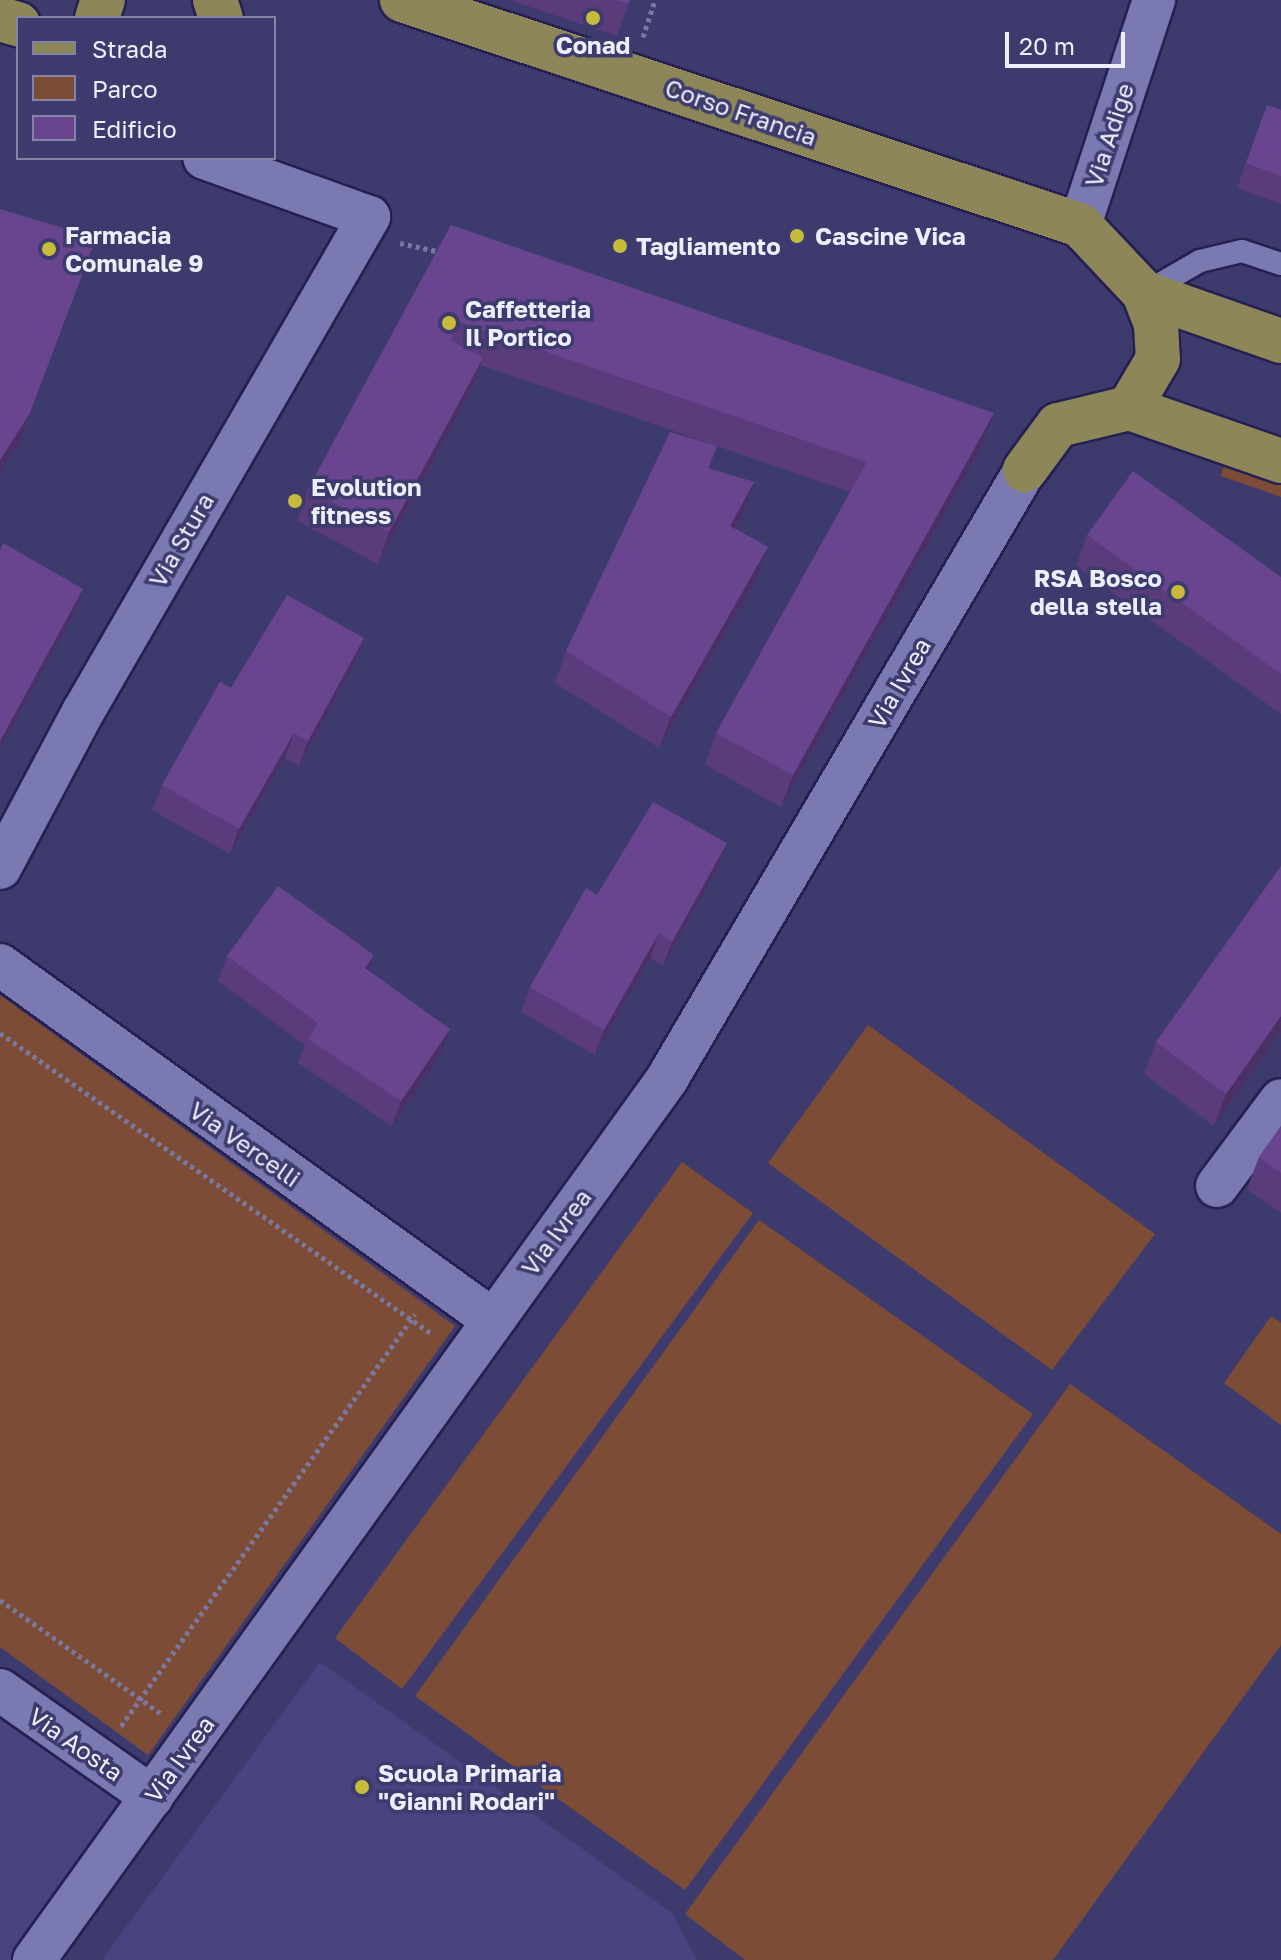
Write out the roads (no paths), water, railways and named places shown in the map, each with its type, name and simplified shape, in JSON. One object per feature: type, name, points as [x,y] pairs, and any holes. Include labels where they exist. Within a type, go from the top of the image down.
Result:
[{"type":"main road","name":"Corso Francia","points":[[402,0],[1080,225]]},
{"type":"main road","points":[[1080,225],[1144,293],[1156,324],[1158,359],[1129,408]]},
{"type":"main road","points":[[1144,293],[1281,341]]},
{"type":"main road","points":[[1025,470],[1058,425],[1129,408],[1281,461]]},
{"type":"street","name":"Via Adige","points":[[1080,225],[1154,0]]},
{"type":"street","name":"Via Stura","points":[[0,868],[91,698],[364,225],[209,160]]},
{"type":"street","name":"Via Ivrea","points":[[34,1960],[667,1079],[1025,470]]},
{"type":"street","name":"Via Vercelli","points":[[0,965],[493,1320]]},
{"type":"street","points":[[1217,1186],[1281,1100]]},
{"type":"street","name":"Via Aosta","points":[[0,1690],[152,1797]]},
{"type":"lane","points":[[1144,293],[1200,261],[1242,251],[1281,264]]},
{"type":"place","name":"Conad","points":[[593,18]]},
{"type":"place","name":"Cascine Vica","points":[[797,236]]},
{"type":"place","name":"Tagliamento","points":[[620,246]]},
{"type":"place","name":"Farmacia Comunale 9","points":[[49,249]]},
{"type":"place","name":"Caffetteria Il Portico","points":[[449,323]]},
{"type":"place","name":"Evolution fitness","points":[[295,501]]},
{"type":"place","name":"RSA Bosco della stella","points":[[1178,592]]},
{"type":"place","name":"Scuola Primaria \"Gianni Rodari\"","points":[[362,1787]]}]
